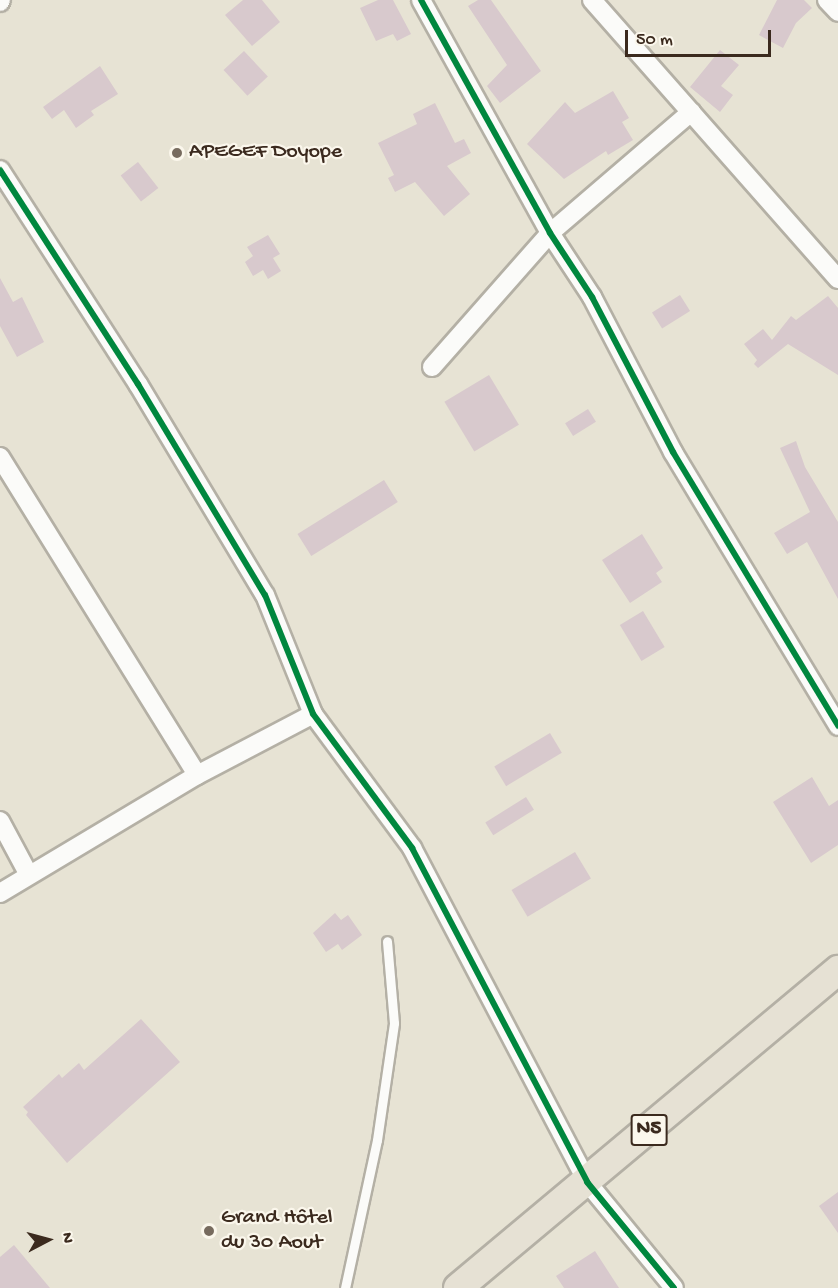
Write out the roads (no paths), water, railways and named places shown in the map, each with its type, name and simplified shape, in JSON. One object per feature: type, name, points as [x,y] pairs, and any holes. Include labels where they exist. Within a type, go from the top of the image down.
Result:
[{"type":"main road","name":"N5","points":[[458,1288],[838,970]]},
{"type":"street","points":[[421,0],[550,233],[592,297],[673,452],[838,726]]},
{"type":"street","points":[[593,0],[838,279]]},
{"type":"street","points":[[827,0],[838,12]]},
{"type":"street","points":[[432,367],[550,233],[691,112]]},
{"type":"street","points":[[0,170],[138,384],[265,595],[313,714],[412,848],[587,1182],[674,1288]]},
{"type":"street","points":[[0,457],[197,775]]},
{"type":"street","points":[[0,893],[197,775],[313,714]]},
{"type":"street","points":[[0,821],[29,875]]},
{"type":"lane","points":[[345,1288],[377,1140],[394,1023],[387,941]]},
{"type":"place","name":"APEGEF Doyope","points":[[177,153]]},
{"type":"place","name":"Grand Hôtel du 30 Aout","points":[[209,1231]]}]
